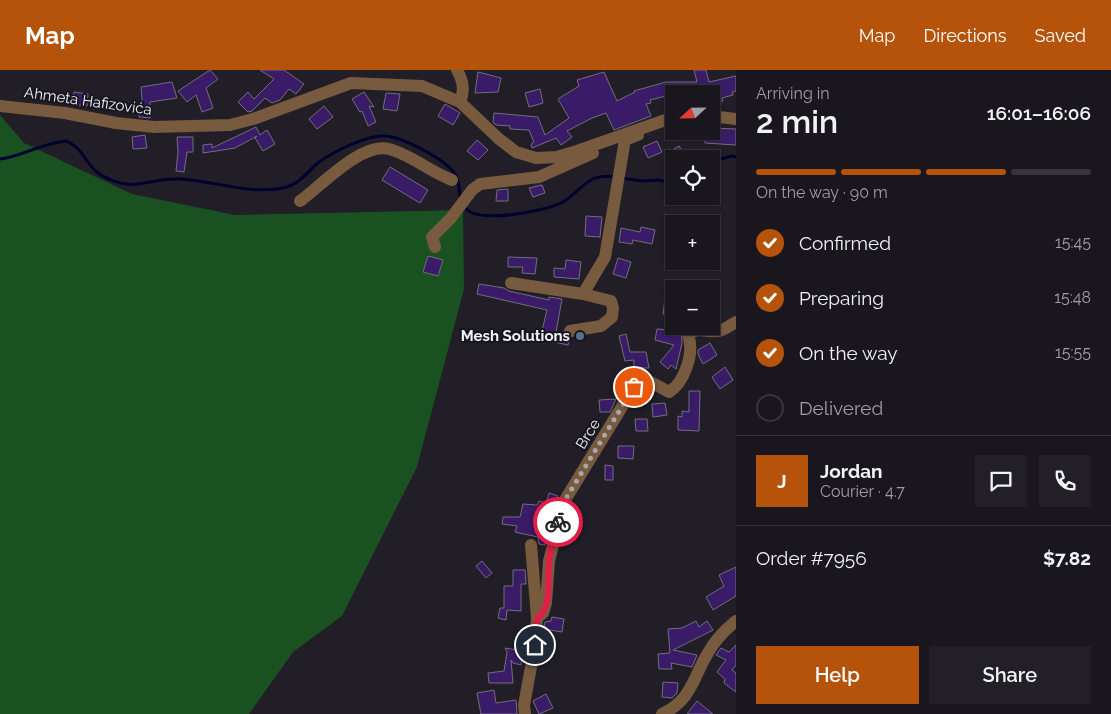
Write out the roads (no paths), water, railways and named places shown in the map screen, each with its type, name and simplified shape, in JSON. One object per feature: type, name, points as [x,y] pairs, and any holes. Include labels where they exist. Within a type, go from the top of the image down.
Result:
[{"type":"street","points":[[457,70],[463,82],[463,94],[460,102]]},
{"type":"street","name":"Ahmeta Hafizovića","points":[[0,106],[65,112],[116,124],[154,127],[230,125],[253,120],[351,83],[422,86],[460,102],[499,140],[516,152],[536,158],[557,157],[578,151],[665,119]]},
{"type":"street","points":[[720,117],[736,119]]},
{"type":"street","points":[[435,247],[432,237],[480,184],[539,177],[641,134],[655,122]]},
{"type":"street","points":[[583,294],[605,257],[625,140]]},
{"type":"street","points":[[300,201],[324,179],[372,150],[388,148],[412,159],[434,173],[452,180]]},
{"type":"street","points":[[511,283],[583,294],[611,301],[613,308],[612,317],[601,326],[570,331]]},
{"type":"street","name":"Brce","points":[[537,618],[543,613],[546,602],[549,561],[565,500],[634,387],[648,380],[669,392],[676,388],[691,349],[688,336],[690,333],[695,330],[719,331],[736,322]]},
{"type":"street","name":"Brce","points":[[525,714],[524,705],[535,645],[537,618],[531,545]]},
{"type":"street","points":[[662,714],[681,701],[719,636],[736,620]]},
{"type":"waterway","points":[[0,159],[49,144],[67,141],[78,149],[97,173],[122,184],[140,184],[178,179],[256,190],[270,190],[294,184],[319,162],[341,149],[366,139],[382,136],[400,139],[422,149],[450,168],[457,177],[461,199]]},
{"type":"waterway","points":[[720,159],[731,156],[736,157]]},
{"type":"waterway","points":[[465,207],[472,212],[482,215],[496,216],[526,213],[561,203],[597,177],[615,177]]},
{"type":"waterway","points":[[621,178],[665,182]]},
{"type":"place","name":"Mesh Solutions","points":[[580,336]]}]
